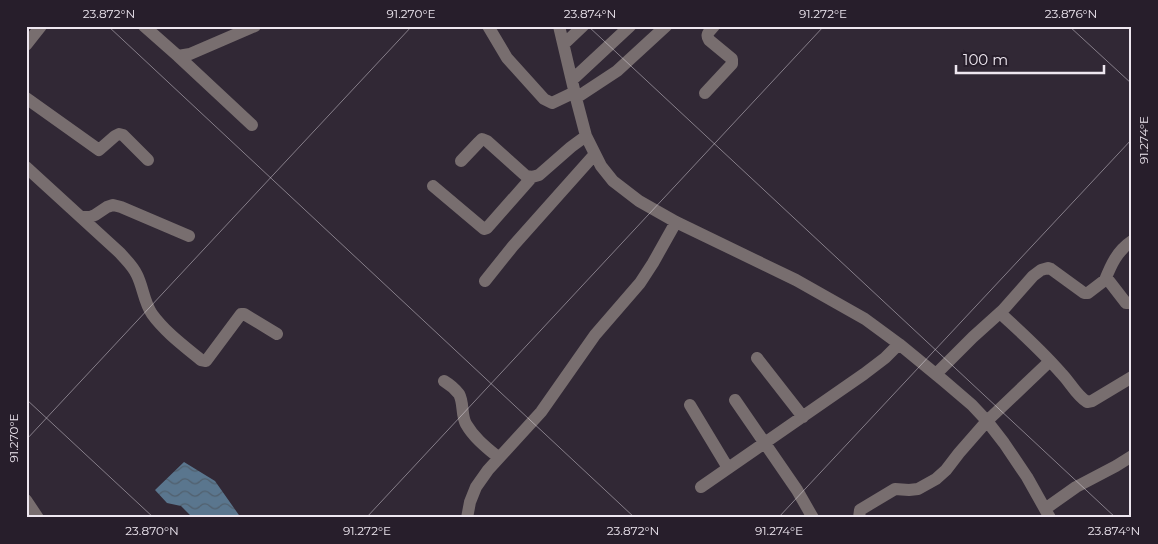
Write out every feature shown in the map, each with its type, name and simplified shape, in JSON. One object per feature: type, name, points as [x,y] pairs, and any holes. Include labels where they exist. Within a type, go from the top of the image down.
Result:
[{"type":"street","points":[[26,45],[41,26]]},
{"type":"street","points":[[144,26],[252,125]]},
{"type":"street","points":[[178,56],[197,52],[255,26]]},
{"type":"street","points":[[488,26],[507,58],[544,99],[552,103],[574,90],[617,70],[666,26]]},
{"type":"street","points":[[559,26],[586,136],[601,166],[613,181],[639,201],[676,222],[796,280],[865,319],[899,344],[972,405],[987,421],[1027,476],[1047,513],[1076,487],[1132,456]]},
{"type":"street","points":[[564,44],[583,26]]},
{"type":"street","points":[[574,90],[630,26]]},
{"type":"street","points":[[705,93],[732,64],[732,58],[707,37],[707,34],[714,26]]},
{"type":"street","points":[[26,98],[94,148],[99,150],[119,134],[123,135],[148,160]]},
{"type":"street","points":[[461,161],[478,142],[482,140],[487,141],[526,176],[532,177],[539,175],[586,136]]},
{"type":"street","points":[[486,281],[513,246],[595,154]]},
{"type":"street","points":[[26,167],[130,264],[137,275],[152,314],[163,327],[201,360],[206,361],[241,314],[277,334]]},
{"type":"street","points":[[433,186],[484,229],[488,228],[532,177]]},
{"type":"street","points":[[81,217],[95,216],[113,205],[189,236]]},
{"type":"street","points":[[467,518],[470,502],[476,487],[488,470],[540,412],[595,335],[640,283],[676,222]]},
{"type":"street","points":[[936,374],[1000,313],[1033,276],[1041,270],[1051,269],[1084,293],[1088,293],[1105,280],[1116,255],[1126,244],[1132,241]]},
{"type":"street","points":[[1105,280],[1111,284],[1126,303],[1132,304]]},
{"type":"street","points":[[1000,313],[1031,341],[1062,374],[1079,396],[1087,402],[1132,378]]},
{"type":"street","points":[[700,487],[864,374],[885,358],[899,344]]},
{"type":"street","points":[[757,358],[803,417]]},
{"type":"street","points":[[859,518],[860,510],[895,489],[918,489],[936,480],[987,421],[1050,362]]},
{"type":"street","points":[[444,381],[459,394],[462,414],[474,435],[499,458]]},
{"type":"street","points":[[735,400],[814,518]]},
{"type":"street","points":[[690,405],[728,468]]},
{"type":"street","points":[[26,500],[38,518]]},
{"type":"water","points":[[184,462],[215,481],[241,518],[192,518],[181,506],[167,503],[155,490]]}]
